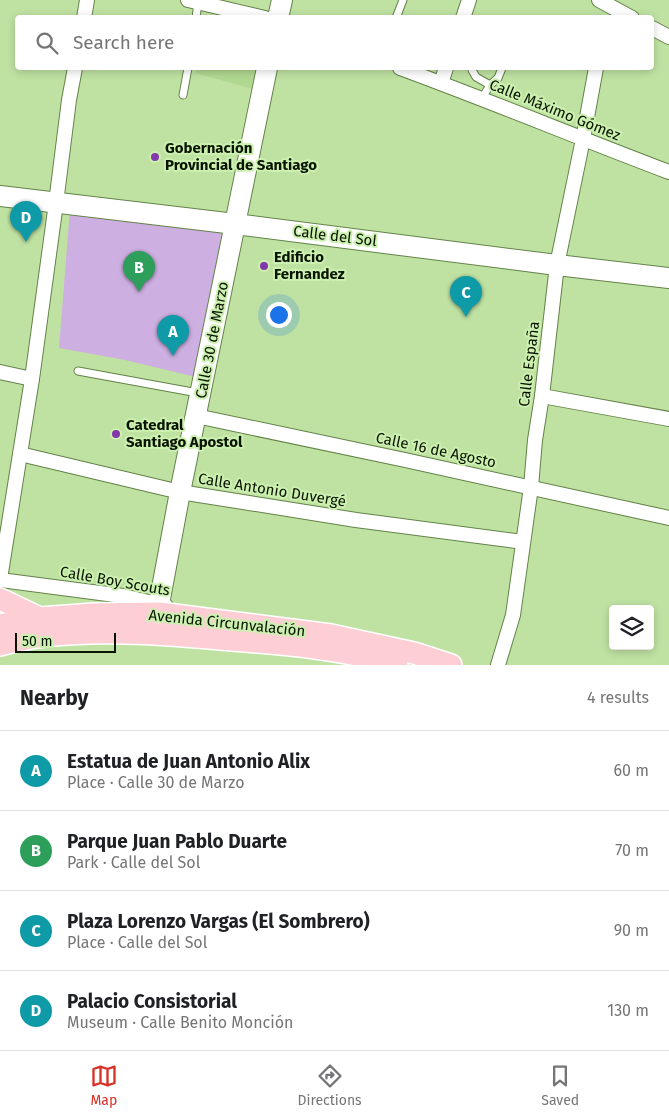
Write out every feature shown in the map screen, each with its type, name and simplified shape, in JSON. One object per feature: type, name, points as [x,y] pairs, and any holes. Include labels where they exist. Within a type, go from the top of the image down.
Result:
[{"type":"main road","points":[[279,15],[282,0]]},
{"type":"main road","name":"Calle 30 de Marzo","points":[[158,617],[180,492],[267,70]]},
{"type":"main road","name":"Calle del Sol","points":[[0,196],[669,278]]},
{"type":"main road","points":[[0,600],[38,627]]},
{"type":"main road","name":"Avenida Circunvalación","points":[[158,617],[263,642],[327,650],[397,665]]},
{"type":"main road","name":"Avenida Circunvalación","points":[[3,622],[95,633],[158,617],[222,621],[331,635],[414,653],[451,665]]},
{"type":"main road","name":"Avenida Circunvalación","points":[[0,645],[38,627]]},
{"type":"street","points":[[84,15],[87,0]]},
{"type":"street","points":[[464,15],[469,0]]},
{"type":"street","points":[[193,1],[251,15]]},
{"type":"street","points":[[606,6],[626,15]]},
{"type":"street","points":[[654,29],[669,37]]},
{"type":"street","points":[[0,579],[32,379],[75,70]]},
{"type":"street","name":"Calle Máximo Gómez","points":[[406,70],[441,82],[669,172]]},
{"type":"street","points":[[441,82],[445,70]]},
{"type":"street","name":"Calle España","points":[[498,665],[513,615],[531,487],[557,265],[596,70]]},
{"type":"street","points":[[0,372],[32,379]]},
{"type":"street","points":[[542,396],[669,419]]},
{"type":"street","name":"Calle 16 de Agosto","points":[[196,416],[669,518]]},
{"type":"street","name":"Calle Antonio Duvergé","points":[[20,454],[180,492],[356,520],[523,542]]},
{"type":"street","name":"Calle Boy Scouts","points":[[0,579],[123,596],[158,617]]},
{"type":"lane","points":[[397,15],[403,0]]},
{"type":"lane","points":[[193,1],[195,15]]},
{"type":"lane","points":[[183,95],[188,70]]},
{"type":"lane","points":[[472,70],[476,77],[490,85]]},
{"type":"lane","points":[[482,98],[490,85],[498,78],[501,70]]},
{"type":"lane","points":[[78,371],[201,394]]},
{"type":"shaded area","points":[[196,70],[258,70],[253,89],[195,73]]},
{"type":"shaded area","points":[[70,209],[217,225],[226,236],[200,378],[125,360],[59,348]]},
{"type":"place","name":"Gobernación Provincial de Santiago","points":[[155,157]]},
{"type":"place","name":"Palacio Consistorial","points":[[26,242]]},
{"type":"place","name":"Edificio Fernandez","points":[[264,266]]},
{"type":"place","name":"Parque Juan Pablo Duarte","points":[[139,292]]},
{"type":"place","name":"Plaza Lorenzo Vargas (El Sombrero)","points":[[466,317]]},
{"type":"place","name":"Estatua de Juan Antonio Alix","points":[[173,356]]},
{"type":"place","name":"Catedral Santiago Apostol","points":[[116,434]]}]
